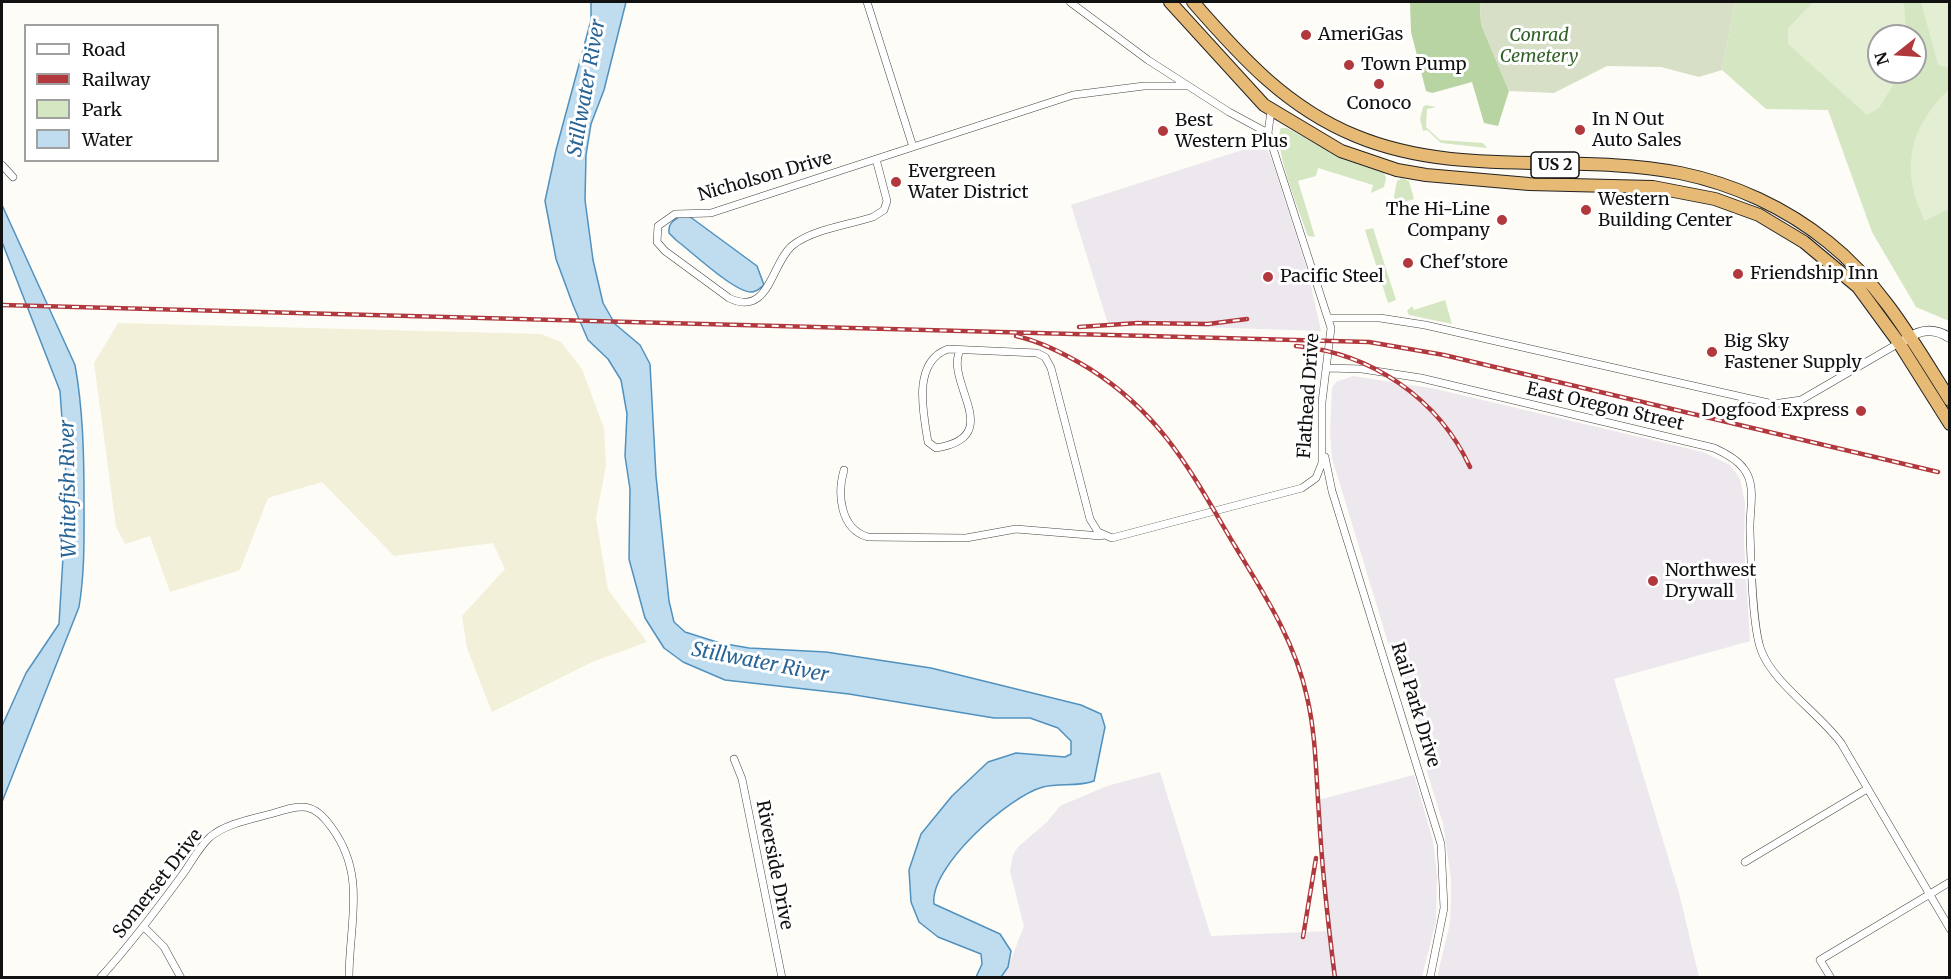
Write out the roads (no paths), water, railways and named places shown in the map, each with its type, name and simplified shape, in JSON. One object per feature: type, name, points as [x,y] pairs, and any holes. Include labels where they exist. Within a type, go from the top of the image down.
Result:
[{"type":"highway","name":"US 2","points":[[1170,2],[1271,111],[1341,151],[1397,170],[1493,182],[1653,187],[1715,199],[1748,209],[1804,242],[1858,287],[1905,340],[1950,400]]},
{"type":"highway","name":"US 2","points":[[1193,2],[1241,57],[1285,97],[1327,123],[1376,144],[1440,159],[1663,171],[1710,181],[1758,199],[1811,229],[1843,254],[1871,283],[1905,340],[1950,424]]},
{"type":"street","points":[[867,2],[913,147]]},
{"type":"street","points":[[1070,2],[1148,60],[1268,133]]},
{"type":"street","name":"Nicholson Drive","points":[[876,159],[887,201],[884,210],[873,217],[795,244],[783,256],[766,290],[755,300],[741,302],[729,298],[665,251],[657,242],[658,226],[671,215],[711,213],[876,159],[1074,95],[1144,86],[1183,85],[1196,89]]},
{"type":"street","points":[[1271,111],[1268,133],[1329,318]]},
{"type":"street","points":[[2,165],[13,177]]},
{"type":"street","name":"Flathead Drive","points":[[1112,538],[1302,488],[1316,478],[1322,463],[1322,402],[1328,368],[1329,318],[1380,318],[1425,325],[1773,404],[1801,400],[1883,350],[1905,340]]},
{"type":"street","points":[[1905,340],[1932,330],[1950,338]]},
{"type":"street","points":[[960,350],[957,365],[971,419],[960,441],[936,448],[928,442],[923,379],[926,365],[935,354],[948,349],[1037,353],[1045,357],[1051,368],[1090,519],[1098,532],[1112,538]]},
{"type":"street","name":"East Oregon Street","points":[[1328,368],[1362,369],[1421,378],[1714,448],[1744,468],[1751,490],[1750,531],[1760,647],[1778,677],[1815,712],[1834,734],[1950,929]]},
{"type":"street","name":"Rail Park Drive","points":[[1323,446],[1332,491],[1441,844],[1444,908],[1430,978]]},
{"type":"street","points":[[844,470],[840,484],[841,496],[849,526],[857,534],[867,537],[966,538],[1016,529],[1112,538]]},
{"type":"street","name":"Riverside Drive","points":[[734,759],[742,779],[782,978]]},
{"type":"street","points":[[1745,862],[1789,838],[1868,789]]},
{"type":"street","name":"Somerset Drive","points":[[100,978],[144,927],[210,838],[226,827],[297,806],[314,808],[325,817],[344,844],[351,861],[354,908],[349,978]]},
{"type":"street","points":[[1831,978],[1820,960],[1950,882]]},
{"type":"street","points":[[144,927],[164,947],[181,978]]},
{"type":"water","name":"Stillwater River","points":[[591,2],[626,2],[604,90],[591,124],[586,155],[585,200],[593,260],[603,303],[615,324],[640,345],[650,364],[656,476],[669,601],[674,622],[685,632],[720,643],[749,648],[826,652],[931,668],[1081,705],[1101,714],[1105,727],[1094,781],[1043,787],[1011,804],[992,818],[957,853],[944,871],[936,889],[934,904],[1000,934],[1011,951],[1008,967],[1001,977],[976,977],[982,964],[981,954],[938,937],[919,922],[911,902],[909,870],[921,834],[952,796],[988,762],[1016,753],[1065,757],[1071,754],[1071,741],[1058,728],[1030,718],[994,718],[849,694],[725,680],[683,662],[664,648],[645,618],[629,559],[630,489],[625,456],[627,414],[621,380],[608,359],[588,340],[573,305],[556,259],[545,201],[556,150],[591,20]]},
{"type":"water","name":"Whitefish River","points":[[2,205],[75,365],[80,398],[84,466],[84,527],[79,607],[2,802],[2,726],[26,673],[59,624],[67,490],[60,391],[2,242]]},
{"type":"water","points":[[681,216],[689,216],[757,266],[764,285],[757,291],[751,292],[734,286],[676,240],[669,233],[669,227]]},
{"type":"railway","points":[[2,305],[1369,342],[1444,355],[1938,472]]},
{"type":"railway","points":[[1079,327],[1138,323],[1208,324],[1247,319]]},
{"type":"railway","points":[[1016,336],[1055,350],[1090,369],[1138,406],[1157,427],[1190,471],[1257,582],[1287,637],[1302,676],[1310,711],[1335,978]]},
{"type":"railway","points":[[1296,346],[1324,350],[1350,358],[1376,369],[1399,383],[1421,400],[1440,420],[1470,467]]},
{"type":"railway","points":[[1303,937],[1316,858]]},
{"type":"place","name":"AmeriGas","points":[[1306,35]]},
{"type":"place","name":"Town Pump","points":[[1349,65]]},
{"type":"place","name":"Conoco","points":[[1379,84]]},
{"type":"place","name":"In N Out Auto Sales","points":[[1580,130]]},
{"type":"place","name":"Best Western Plus","points":[[1163,131]]},
{"type":"place","name":"Evergreen Water District","points":[[896,182]]},
{"type":"place","name":"Western Building Center","points":[[1586,210]]},
{"type":"place","name":"The Hi-Line Company","points":[[1502,220]]},
{"type":"place","name":"Chef'store","points":[[1408,263]]},
{"type":"place","name":"Friendship Inn","points":[[1738,274]]},
{"type":"place","name":"Pacific Steel","points":[[1268,277]]},
{"type":"place","name":"Big Sky Fastener Supply","points":[[1712,352]]},
{"type":"place","name":"Dogfood Express","points":[[1861,411]]},
{"type":"place","name":"Northwest Drywall","points":[[1653,581]]},
{"type":"park label","name":"Conrad Cemetery","points":[[1539,46]]}]
